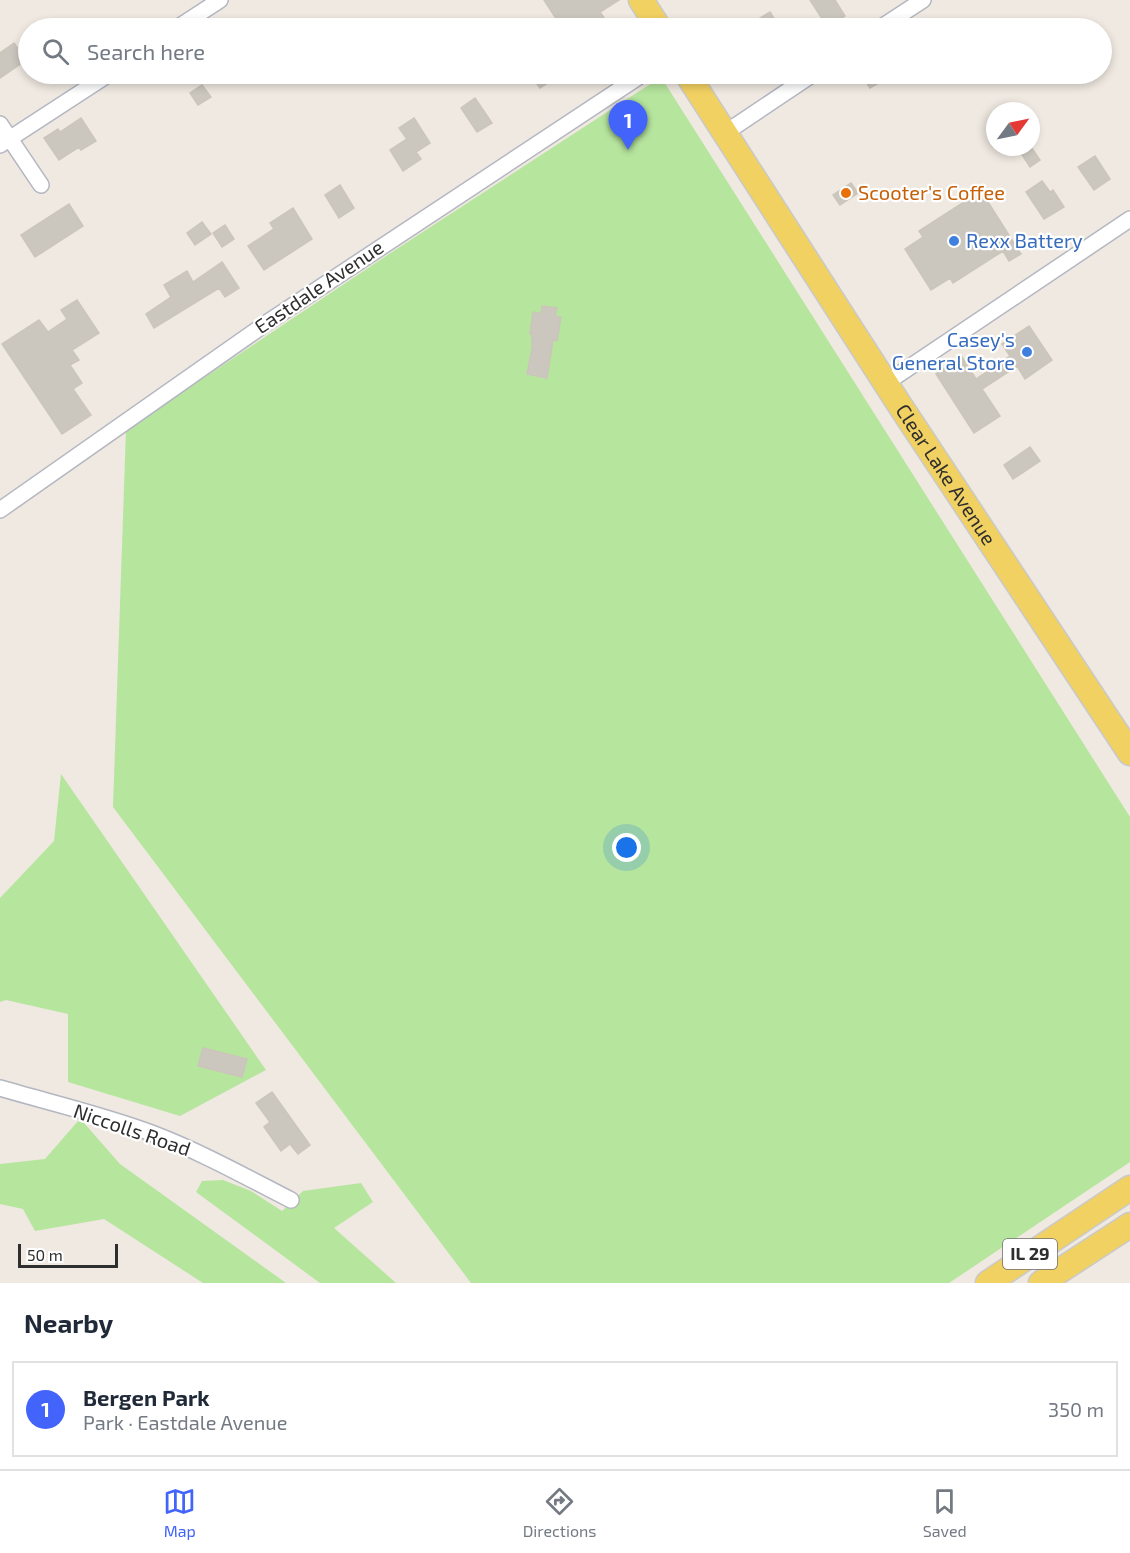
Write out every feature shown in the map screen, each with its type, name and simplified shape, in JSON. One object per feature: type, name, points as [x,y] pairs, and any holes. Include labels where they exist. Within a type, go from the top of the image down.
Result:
[{"type":"main road","points":[[641,0],[653,18]]},
{"type":"main road","name":"Clear Lake Avenue","points":[[693,84],[886,383],[1130,753]]},
{"type":"main road","name":"IL 29","points":[[988,1283],[1130,1188]]},
{"type":"main road","name":"IL 29","points":[[1041,1283],[1130,1225]]},
{"type":"street","points":[[192,18],[220,0]]},
{"type":"street","points":[[895,18],[923,0]]},
{"type":"street","points":[[5,142],[94,84]]},
{"type":"street","name":"Eastdale Avenue","points":[[0,510],[277,315],[628,84]]},
{"type":"street","points":[[724,133],[798,84]]},
{"type":"street","points":[[0,124],[5,142],[41,185]]},
{"type":"street","points":[[886,383],[1130,219]]},
{"type":"street","name":"Niccolls Road","points":[[0,1088],[155,1134],[291,1200]]},
{"type":"green space","points":[[650,84],[665,84],[1130,817],[1130,1162],[949,1283],[471,1283],[113,807],[126,430],[389,254]]},
{"type":"green space","points":[[61,774],[266,1070],[180,1116],[68,1082],[68,1014],[6,1000],[0,1002],[0,898],[54,841]]},
{"type":"green space","points":[[78,1121],[84,1123],[120,1164],[286,1283],[203,1283],[104,1219],[35,1231],[23,1209],[0,1204],[0,1164],[45,1159]]},
{"type":"green space","points":[[223,1180],[251,1191],[282,1211],[303,1191],[361,1183],[373,1202],[334,1228],[396,1283],[320,1283],[196,1192],[202,1181]]},
{"type":"building","points":[[544,0],[619,0],[600,12],[604,18],[556,18]]},
{"type":"building","points":[[810,0],[835,0],[845,16],[842,18],[822,18]]},
{"type":"building","points":[[770,12],[774,18],[760,18]]},
{"type":"building","points":[[14,43],[18,49],[18,66],[0,78],[0,53]]},
{"type":"building","points":[[202,85],[211,97],[198,105],[190,93]]},
{"type":"building","points":[[475,98],[492,123],[477,132],[461,108]]},
{"type":"building","points":[[81,118],[96,141],[81,150],[79,147],[59,160],[44,138],[58,129],[60,132]]},
{"type":"building","points":[[414,118],[430,143],[416,152],[421,159],[403,171],[390,150],[407,139],[399,128]]},
{"type":"building","points":[[1023,156],[1037,156],[1040,160],[1030,167]]},
{"type":"building","points":[[1095,156],[1110,179],[1094,190],[1078,167]]},
{"type":"building","points":[[1042,181],[1050,192],[1053,190],[1064,207],[1044,219],[1026,192]]},
{"type":"building","points":[[851,183],[858,193],[840,205],[833,195]]},
{"type":"building","points":[[340,185],[354,208],[339,218],[325,195]]},
{"type":"building","points":[[981,191],[1021,254],[1009,261],[1003,251],[953,283],[950,278],[931,290],[905,249],[923,237],[919,231]]},
{"type":"building","points":[[69,204],[83,226],[35,257],[21,235]]},
{"type":"building","points":[[293,208],[312,239],[264,270],[248,246],[274,229],[270,223]]},
{"type":"building","points":[[202,222],[211,234],[195,245],[187,233]]},
{"type":"building","points":[[225,225],[234,239],[222,247],[213,233]]},
{"type":"building","points":[[222,262],[239,288],[225,297],[219,288],[154,328],[146,314],[171,297],[164,285],[187,271],[193,282]]},
{"type":"building","points":[[77,300],[99,333],[72,350],[79,360],[70,365],[82,383],[73,389],[91,415],[62,434],[2,344],[39,320],[48,332],[67,319],[61,310]]},
{"type":"building","points":[[542,306],[557,308],[555,316],[561,317],[557,341],[553,340],[547,378],[527,374],[532,348],[532,334],[530,334],[533,312],[541,314]]},
{"type":"building","points":[[1029,326],[1052,360],[1025,379],[1017,366],[982,389],[1000,416],[974,433],[936,374],[962,357],[976,379],[1010,356],[1002,344]]},
{"type":"building","points":[[1030,447],[1040,461],[1013,479],[1004,465]]},
{"type":"building","points":[[203,1048],[247,1059],[242,1077],[198,1066]]},
{"type":"building","points":[[272,1092],[310,1145],[298,1154],[290,1144],[281,1151],[264,1127],[270,1122],[256,1103]]},
{"type":"place","name":"Bergen Park","points":[[628,150]]},
{"type":"place","name":"Scooter's Coffee","points":[[846,193]]},
{"type":"place","name":"Rexx Battery","points":[[954,241]]},
{"type":"place","name":"Casey's General Store","points":[[1027,352]]}]
